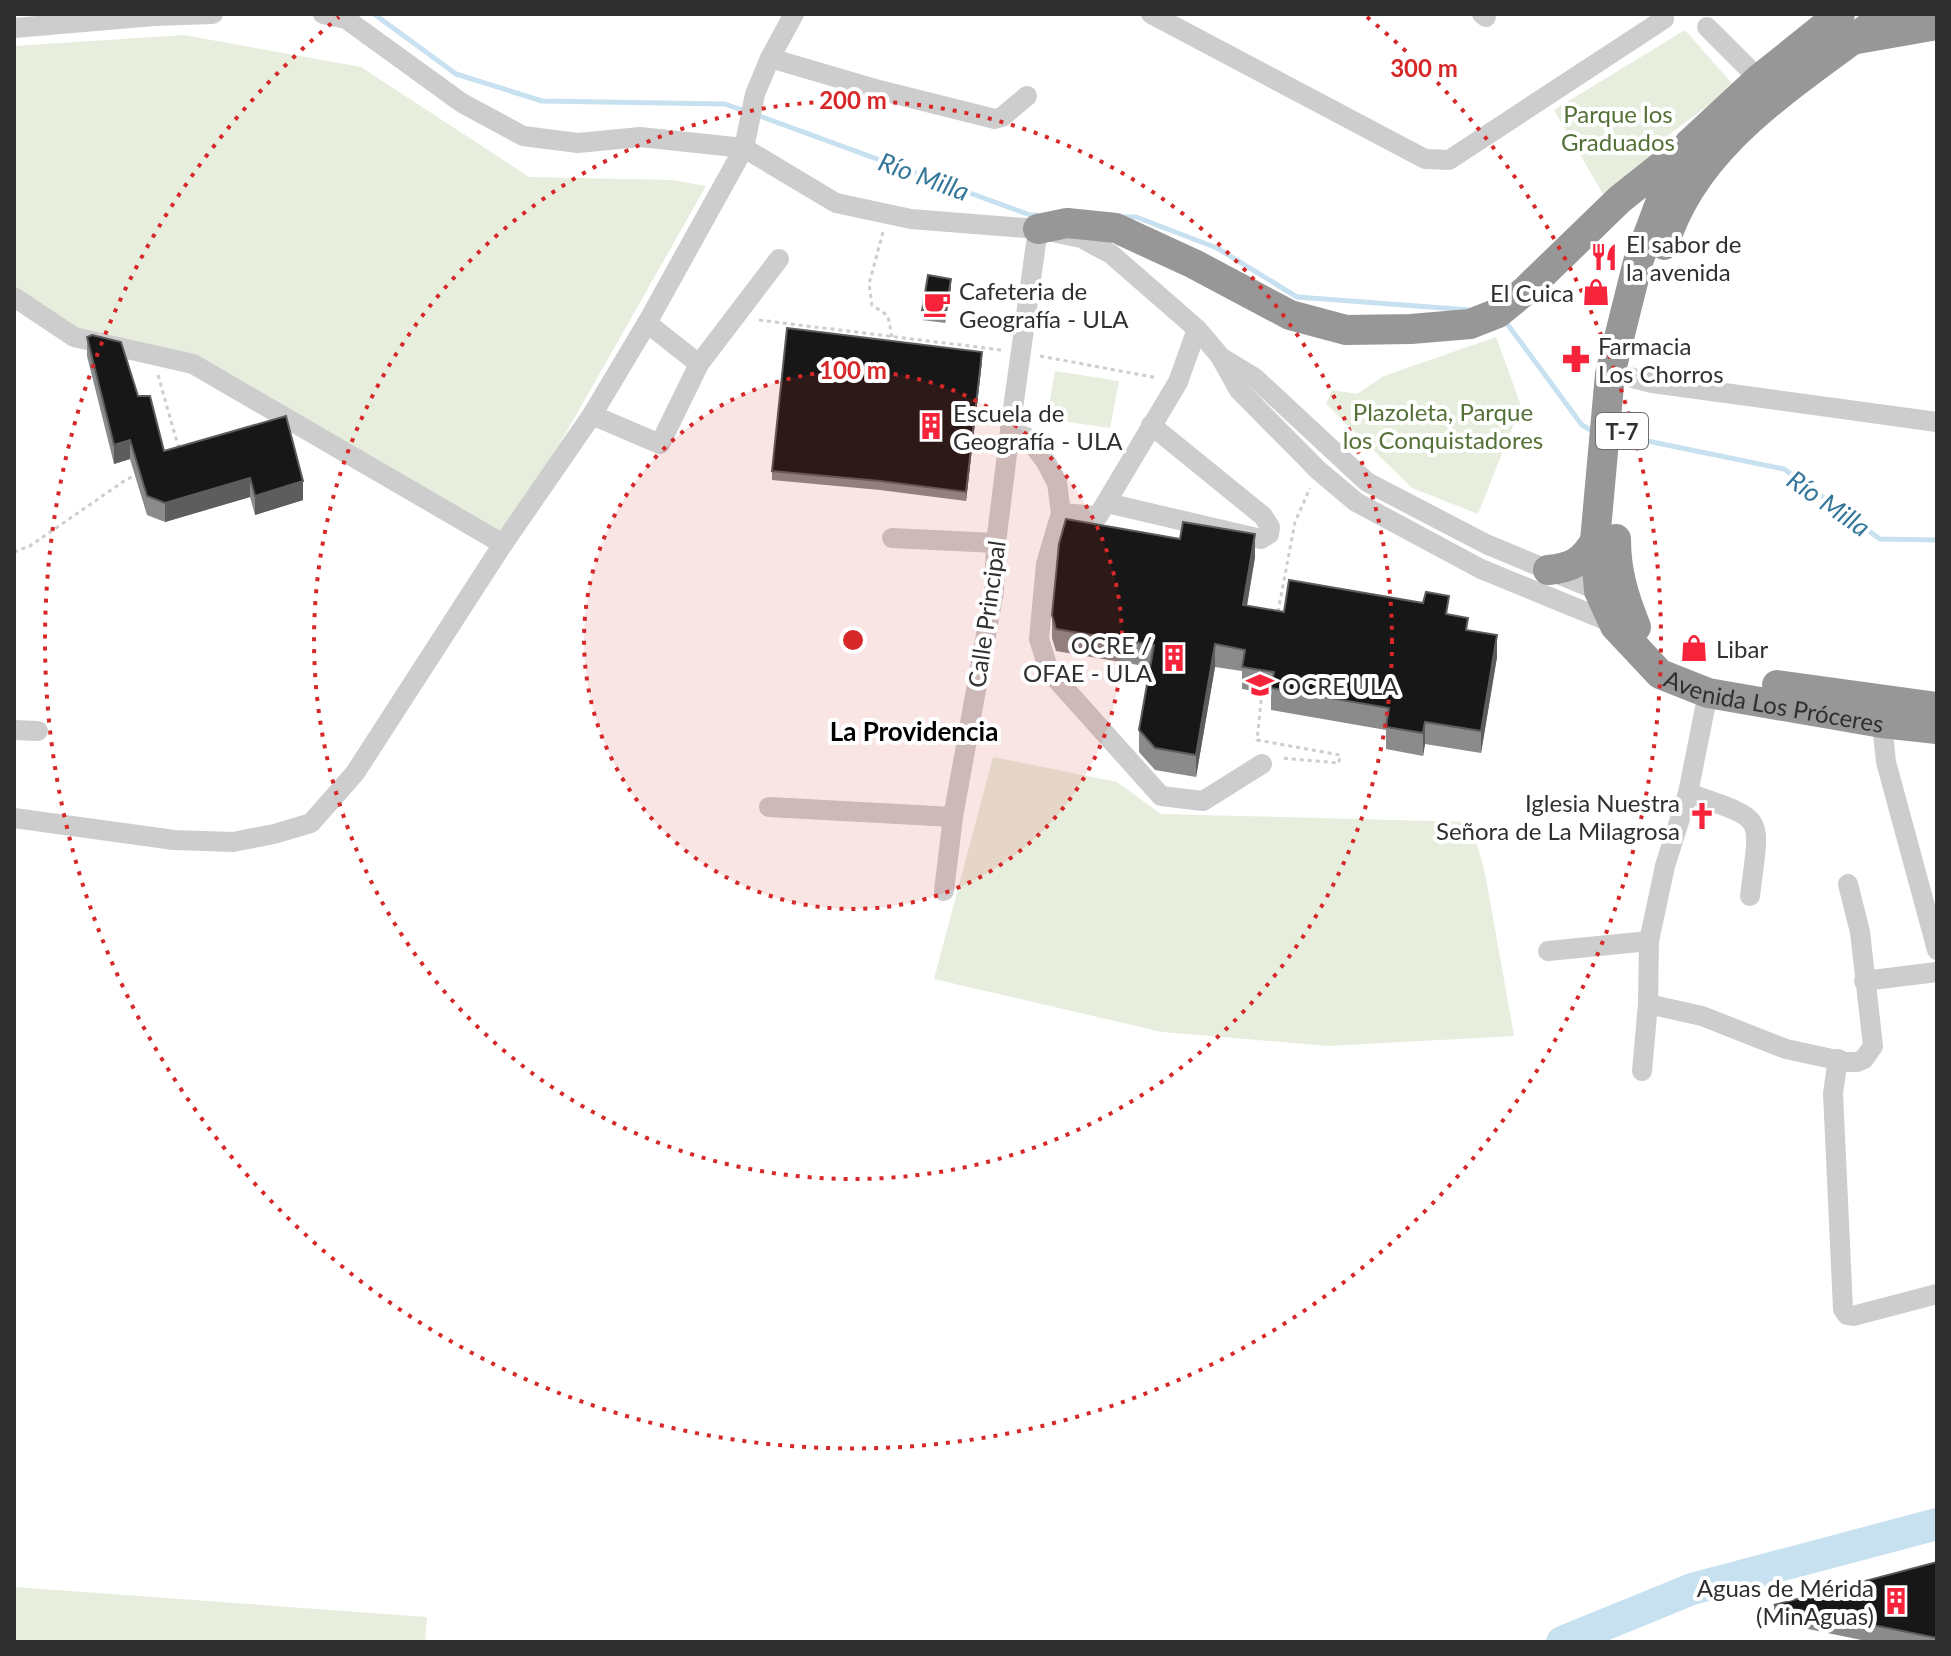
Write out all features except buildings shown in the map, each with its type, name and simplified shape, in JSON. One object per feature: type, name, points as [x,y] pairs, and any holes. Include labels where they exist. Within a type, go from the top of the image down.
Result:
[{"type":"highway","points":[[1793,50],[1815,14]]},
{"type":"highway","name":"Avenida Los Próceres","points":[[1886,14],[1793,50],[1689,144],[1672,171],[1638,262],[1610,374],[1595,541],[1610,590],[1626,627],[1660,674],[1708,693],[1882,723],[1937,729]]},
{"type":"highway","points":[[1847,27],[1937,25]]},
{"type":"highway","name":"Avenida Los Próceres","points":[[1610,590],[1616,567],[1616,480],[1629,377],[1640,321],[1666,238],[1692,185],[1724,146],[1847,27]]},
{"type":"highway","points":[[1038,229],[1067,223],[1116,228],[1194,264],[1290,315],[1346,330],[1470,324],[1507,306],[1620,199],[1689,144]]},
{"type":"highway","points":[[1548,570],[1576,565],[1595,541]]},
{"type":"highway","name":"Avenida Los Próceres","points":[[1626,627],[1686,666],[1718,676],[1937,707]]},
{"type":"street","points":[[14,28],[213,14]]},
{"type":"street","points":[[323,14],[346,19],[462,103],[523,136],[578,143],[640,137],[744,148],[836,203],[911,219],[1038,229],[1081,238],[1111,254],[1197,329],[1220,356],[1239,390],[1318,470],[1356,502],[1481,569],[1626,627]]},
{"type":"street","points":[[14,818],[174,840],[233,842],[311,823],[355,773],[503,544],[592,415],[647,323],[744,148],[755,94],[794,14]]},
{"type":"street","points":[[1151,14],[1425,159],[1437,161],[1449,160],[1664,16]]},
{"type":"street","points":[[1707,27],[1759,79]]},
{"type":"street","points":[[770,58],[995,119],[1002,117],[1027,96]]},
{"type":"street","name":"Calle Principal","points":[[944,891],[953,817],[994,591],[996,543],[1038,229]]},
{"type":"street","points":[[592,415],[660,444],[699,364],[779,259]]},
{"type":"street","points":[[14,297],[74,337],[193,364],[503,544]]},
{"type":"street","points":[[647,323],[699,364]]},
{"type":"street","points":[[1061,513],[1098,516],[1178,382],[1197,329]]},
{"type":"street","points":[[1220,356],[1255,378],[1367,482],[1486,544],[1548,570],[1610,590]]},
{"type":"street","points":[[1629,377],[1652,383],[1937,422]]},
{"type":"street","points":[[1107,503],[1261,539],[1269,534],[1270,527],[1263,516],[1151,425]]},
{"type":"street","points":[[1010,430],[1028,438],[1057,483],[1061,513],[1046,564],[1039,639],[1049,671],[1161,796],[1203,801],[1262,764]]},
{"type":"street","points":[[892,538],[996,543]]},
{"type":"street","points":[[1642,1071],[1649,941],[1665,866],[1688,793],[1708,693]]},
{"type":"street","points":[[1882,723],[1886,762],[1937,950]]},
{"type":"street","points":[[14,730],[38,731]]},
{"type":"street","points":[[1688,793],[1744,813],[1752,820],[1757,831],[1750,896]]},
{"type":"street","points":[[769,807],[953,817]]},
{"type":"street","points":[[1648,1004],[1702,1016],[1786,1049],[1857,1062],[1870,1054],[1873,1046],[1860,932],[1848,884]]},
{"type":"street","points":[[1548,951],[1649,941]]},
{"type":"street","points":[[1864,981],[1937,972]]},
{"type":"street","points":[[1838,1059],[1833,1093],[1843,1309],[1847,1315],[1853,1316],[1937,1294]]},
{"type":"path","points":[[892,215],[881,237],[869,284],[872,305],[888,316],[892,337]]},
{"type":"path","points":[[745,319],[1020,352],[1178,382]]},
{"type":"path","points":[[1276,626],[1295,522],[1318,470]]},
{"type":"path","points":[[14,552],[30,546],[127,479],[141,474]]},
{"type":"path","points":[[1262,692],[1257,740],[1340,755],[1339,763],[1285,757],[1262,764]]},
{"type":"green space","name":"Parque los Graduados","points":[[1685,30],[1734,86],[1671,133],[1613,211],[1554,110]]},
{"type":"green space","points":[[184,35],[361,67],[529,177],[673,180],[706,186],[503,544],[193,364],[74,337],[14,289],[14,46]]},
{"type":"green space","name":"Plazoleta, Parque los Conquistadores","points":[[1496,337],[1521,406],[1478,514],[1412,488],[1326,404],[1332,390],[1357,394],[1384,376]]},
{"type":"green space","points":[[1055,371],[1119,381],[1110,428],[1047,419]]},
{"type":"green space","points":[[993,757],[1117,782],[1161,814],[1471,822],[1485,873],[1514,1036],[1328,1046],[1162,1032],[934,979]]},
{"type":"green space","points":[[14,1587],[427,1617],[425,1642],[14,1642]]},
{"type":"waterway","name":"Río Milla","points":[[374,14],[456,74],[542,101],[725,104],[748,112]]},
{"type":"waterway","name":"Río Milla","points":[[757,115],[1037,215]]},
{"type":"waterway","name":"Río Milla","points":[[1123,217],[1136,217],[1217,248],[1297,297],[1470,310]]},
{"type":"waterway","name":"Río Milla","points":[[1508,325],[1582,425],[1594,432]]},
{"type":"waterway","name":"Río Milla","points":[[1628,437],[1784,469],[1880,539],[1937,540]]},
{"type":"waterway","points":[[1562,1642],[1692,1589],[1937,1524]]},
{"type":"place","name":"El sabor de la avenida","points":[[1604,257]]},
{"type":"place","name":"El Cuica","points":[[1596,292]]},
{"type":"place","name":"Cafeteria de Geografía - ULA","points":[[937,304]]},
{"type":"place","name":"Farmacia Los Chorros","points":[[1576,359]]},
{"type":"place","name":"Escuela de Geografía - ULA","points":[[931,426]]},
{"type":"place","name":"Libar","points":[[1694,648]]},
{"type":"place","name":"OCRE / OFAE - ULA","points":[[1174,658]]},
{"type":"place","name":"OCRE ULA","points":[[1260,685]]},
{"type":"place","name":"Iglesia Nuestra Señora de La Milagrosa","points":[[1702,816]]},
{"type":"place","name":"Aguas de Mérida (MinAguas)","points":[[1896,1601]]},
{"type":"district","name":"La Providencia","points":[[914,731]]}]
